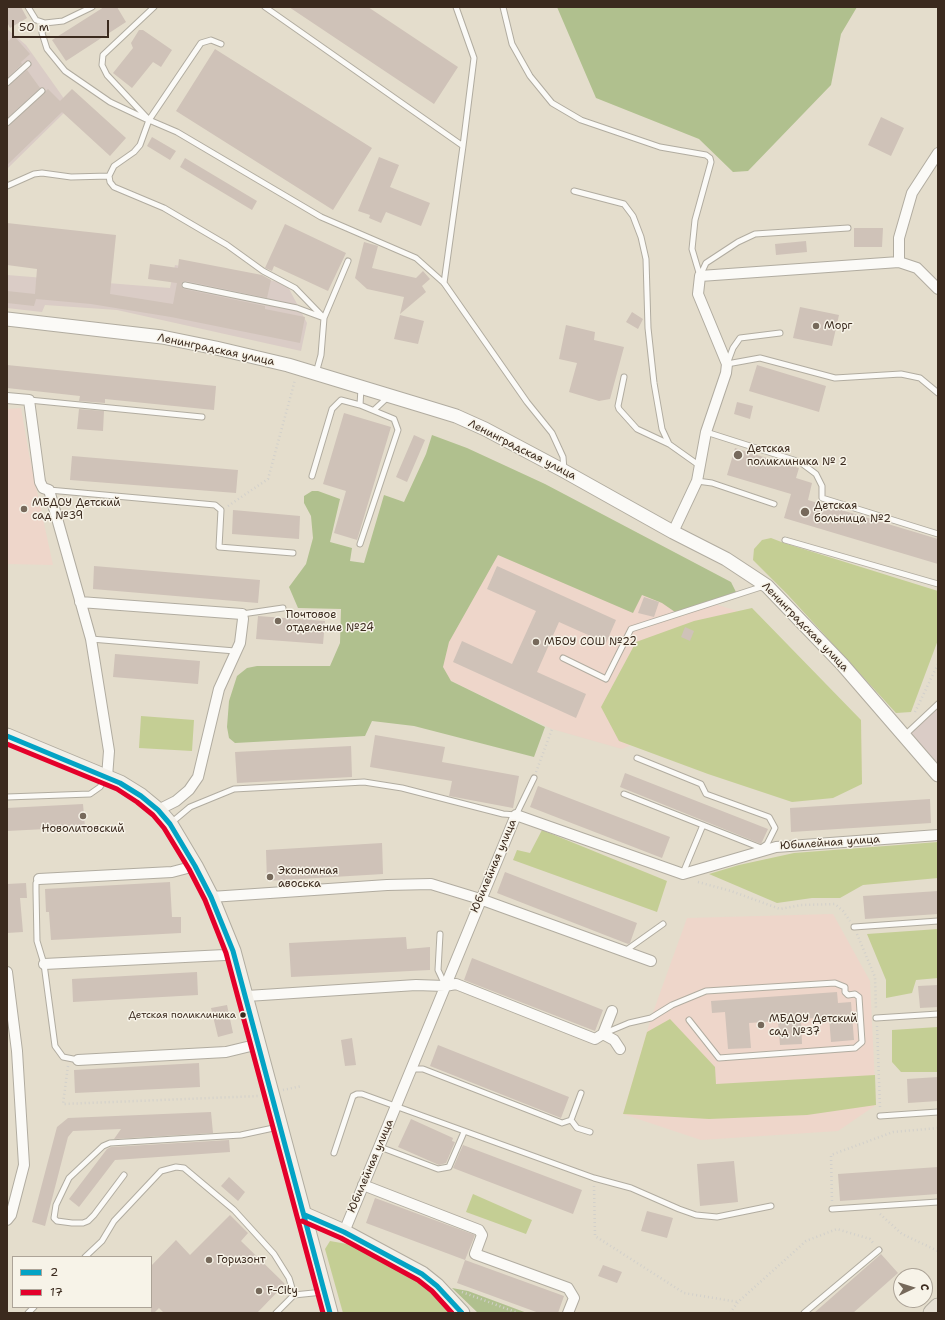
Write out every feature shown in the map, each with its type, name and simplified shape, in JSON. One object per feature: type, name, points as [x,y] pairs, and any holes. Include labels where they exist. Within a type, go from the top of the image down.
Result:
[{"type":"main road","points":[[7,736],[107,777],[141,796],[158,810],[170,824],[195,866],[211,897],[233,951],[247,996],[330,1313]]},
{"type":"main road","points":[[305,1216],[344,1232],[422,1274],[437,1286],[462,1313]]},
{"type":"street","points":[[899,262],[899,238],[912,193],[926,174],[938,153]]},
{"type":"street","points":[[672,532],[697,481],[701,467],[706,432],[726,373],[727,364],[698,294],[700,276],[899,262],[917,268],[938,289]]},
{"type":"street","name":"Ленинградская улица","points":[[7,319],[162,337],[216,348],[298,368],[390,396],[463,420],[485,429],[564,471],[672,532],[726,559],[767,586],[842,664],[938,775]]},
{"type":"street","points":[[7,398],[29,400],[40,482],[43,488],[49,490],[91,639],[109,751],[107,777]]},
{"type":"street","points":[[80,602],[242,614],[243,619],[240,643],[235,651],[219,689],[198,777],[189,790],[176,801],[158,810]]},
{"type":"street","name":"Юбилейная улица","points":[[344,1232],[480,899],[516,815],[683,874],[773,843],[938,835]]},
{"type":"street","points":[[39,878],[172,872],[195,866]]},
{"type":"street","points":[[211,897],[387,885],[432,884],[480,899],[651,961]]},
{"type":"street","points":[[44,964],[225,955],[233,951]]},
{"type":"street","points":[[7,972],[17,1051],[24,1165],[11,1215],[7,1220]]},
{"type":"street","points":[[247,996],[416,985],[445,986],[456,984],[595,1039],[603,1034],[612,1011]]},
{"type":"street","points":[[603,1034],[614,1040],[620,1049]]},
{"type":"street","points":[[74,1059],[226,1052],[259,1044]]},
{"type":"street","points":[[363,1185],[479,1230],[482,1235],[475,1254],[568,1288],[574,1298],[568,1313]]},
{"type":"lane","points":[[28,7],[36,20],[45,23],[63,20],[92,7]]},
{"type":"lane","points":[[149,120],[107,74],[102,65],[103,55],[154,7]]},
{"type":"lane","points":[[265,7],[463,146]]},
{"type":"lane","points":[[444,283],[474,58],[456,7]]},
{"type":"lane","points":[[503,7],[512,44],[530,76],[552,103],[581,120],[660,147],[706,155],[710,158],[711,162],[695,220],[692,249],[700,276]]},
{"type":"lane","points":[[45,23],[42,32],[47,49],[65,71],[110,102],[177,132],[321,217],[416,258],[444,283],[527,402],[552,432],[563,457],[564,471]]},
{"type":"lane","points":[[109,176],[114,166],[134,152],[140,145],[149,120],[201,43],[210,40],[221,44]]},
{"type":"lane","points":[[7,82],[28,64]]},
{"type":"lane","points":[[7,123],[42,91]]},
{"type":"lane","points":[[7,186],[34,174],[42,173],[71,178],[109,176]]},
{"type":"lane","points":[[109,176],[114,187],[164,208],[192,223],[227,244],[262,272],[295,288],[324,318]]},
{"type":"lane","points":[[574,191],[624,204],[633,216],[641,237],[646,259],[648,328],[654,382],[662,429],[669,444]]},
{"type":"lane","points":[[700,276],[706,263],[738,242],[755,234],[848,228]]},
{"type":"lane","points":[[316,374],[321,355],[324,318],[348,261]]},
{"type":"lane","points":[[185,285],[296,308],[324,318]]},
{"type":"lane","points":[[727,364],[733,348],[740,338],[780,333]]},
{"type":"lane","points":[[727,364],[760,358],[835,378],[901,374],[920,378],[938,393]]},
{"type":"lane","points":[[624,377],[618,406],[619,410],[637,429],[669,444],[701,467]]},
{"type":"lane","points":[[360,405],[361,388]]},
{"type":"lane","points":[[374,410],[390,396]]},
{"type":"lane","points":[[29,400],[202,417]]},
{"type":"lane","points":[[312,476],[332,409],[341,400],[374,410],[394,419],[398,430],[360,544]]},
{"type":"lane","points":[[706,432],[800,462],[816,474],[822,486],[822,498],[938,534]]},
{"type":"lane","points":[[697,481],[712,483],[774,504]]},
{"type":"lane","points":[[49,490],[215,505],[221,510],[219,547],[293,553]]},
{"type":"lane","points":[[785,540],[938,584]]},
{"type":"lane","points":[[563,658],[606,679],[631,629],[767,586]]},
{"type":"lane","points":[[242,614],[283,608]]},
{"type":"lane","points":[[91,639],[235,651]]},
{"type":"lane","points":[[904,736],[937,705]]},
{"type":"lane","points":[[624,794],[761,848],[773,843],[775,828],[769,817],[706,794],[701,784],[637,758]]},
{"type":"lane","points":[[7,797],[90,794],[100,787],[107,777]]},
{"type":"lane","points":[[170,824],[190,807],[234,789],[364,782],[402,788],[502,814],[516,815],[534,778]]},
{"type":"lane","points":[[683,874],[702,825]]},
{"type":"lane","points":[[39,878],[36,883],[36,941],[44,964],[55,1046],[63,1057],[74,1059]]},
{"type":"lane","points":[[854,927],[938,921]]},
{"type":"lane","points":[[624,951],[663,924]]},
{"type":"lane","points":[[440,934],[438,970],[445,986]]},
{"type":"lane","points":[[603,1034],[629,1024],[651,1018],[672,1005],[706,991],[835,983],[845,987],[845,992],[848,995],[855,994],[859,997],[862,1042],[855,1048],[719,1058],[689,1020]]},
{"type":"lane","points":[[876,1018],[938,1014]]},
{"type":"lane","points":[[411,1069],[423,1069],[562,1123],[571,1120]]},
{"type":"lane","points":[[571,1120],[581,1093]]},
{"type":"lane","points":[[334,1153],[353,1096],[362,1094],[594,1178],[631,1188],[673,1207],[696,1215],[717,1217],[771,1206]]},
{"type":"lane","points":[[880,1116],[938,1112]]},
{"type":"lane","points":[[571,1120],[577,1128],[590,1132]]},
{"type":"lane","points":[[124,1175],[88,1221],[83,1223],[72,1223],[57,1221],[54,1218],[56,1205],[69,1178],[103,1146],[110,1143],[242,1135],[281,1127]]},
{"type":"lane","points":[[380,1147],[438,1169],[449,1167],[464,1132]]},
{"type":"lane","points":[[86,1256],[102,1241],[114,1221],[161,1171],[176,1167],[184,1168],[234,1210],[274,1254],[289,1278],[294,1295]]},
{"type":"lane","points":[[832,1209],[938,1202]]},
{"type":"lane","points":[[804,1313],[880,1250]]},
{"type":"lane","points":[[276,1313],[294,1295],[324,1292]]},
{"type":"path","points":[[221,510],[268,479],[298,368]]},
{"type":"path","points":[[914,714],[938,664]]},
{"type":"path","points":[[534,778],[552,729]]},
{"type":"path","points":[[683,874],[692,880],[731,891],[780,909],[801,905],[835,904],[843,910],[854,927],[875,977],[880,1116]]},
{"type":"path","points":[[74,1059],[63,1104],[261,1096]]},
{"type":"path","points":[[832,1209],[831,1155],[893,1132],[938,1128]]},
{"type":"path","points":[[594,1178],[595,1236],[684,1293],[738,1302]]},
{"type":"path","points":[[870,1206],[902,1234],[938,1251]]},
{"type":"path","points":[[730,1313],[738,1302],[806,1241],[836,1229],[870,1239],[880,1250]]},
{"type":"path","points":[[459,1291],[518,1313]]},
{"type":"shaded area","points":[[7,29],[26,45],[70,107],[7,169]]},
{"type":"shaded area","points":[[175,265],[286,283],[307,323],[301,351],[117,310],[45,305],[42,312],[7,308],[7,275],[170,288]]},
{"type":"shaded area","name":"МБДОУ Детский сад №39","points":[[21,408],[29,454],[53,565],[7,564],[7,409]]},
{"type":"shaded area","points":[[475,529],[750,615],[861,720],[862,784],[786,789],[638,742],[622,749],[552,729],[451,681],[417,654]]},
{"type":"shaded area","points":[[938,708],[938,775],[904,736]]},
{"type":"shaded area","name":"МБДОУ Детский сад №37","points":[[833,914],[870,981],[876,1105],[838,1131],[701,1140],[623,1114],[651,1018],[687,918]]},
{"type":"green space","points":[[557,7],[857,7],[841,34],[831,85],[748,171],[733,172],[699,139],[596,98]]},
{"type":"green space","points":[[432,435],[467,448],[545,484],[731,582],[736,592],[675,612],[662,603],[642,595],[633,613],[498,555],[449,642],[443,667],[451,681],[545,727],[534,757],[414,726],[372,721],[365,736],[235,743],[229,738],[227,727],[229,701],[237,676],[247,668],[257,666],[330,666],[340,643],[341,609],[298,608],[289,587],[306,564],[313,538],[311,516],[304,503],[304,496],[312,491],[318,491],[340,499],[330,542],[352,548],[350,561],[364,563],[384,495],[404,502],[426,454]]},
{"type":"green space","points":[[771,538],[938,591],[938,640],[911,712],[896,713],[788,595],[753,560],[754,549],[762,540]]},
{"type":"green space","points":[[752,608],[861,720],[862,784],[833,798],[792,802],[708,774],[619,741],[601,707],[636,642],[694,621]]},
{"type":"green space","points":[[141,716],[194,720],[192,751],[139,748]]},
{"type":"green space","points":[[542,830],[667,881],[657,912],[513,860],[517,850],[530,853]]},
{"type":"green space","points":[[938,842],[938,878],[863,885],[840,898],[812,898],[777,903],[709,874],[739,865],[794,853]]},
{"type":"green space","points":[[938,929],[938,978],[916,980],[912,993],[886,998],[886,980],[867,934]]},
{"type":"green space","points":[[670,1019],[715,1067],[716,1084],[875,1075],[876,1105],[807,1115],[709,1119],[623,1114],[647,1032]]},
{"type":"green space","points":[[938,1027],[938,1072],[901,1072],[892,1062],[892,1030]]},
{"type":"green space","points":[[473,1194],[532,1220],[526,1234],[466,1212]]},
{"type":"green space","points":[[330,1241],[347,1244],[414,1273],[457,1313],[343,1313],[325,1249]]},
{"type":"green space","points":[[452,1288],[468,1291],[527,1313],[478,1313]]},
{"type":"building","points":[[7,7],[21,7],[27,18],[10,28],[7,22]]},
{"type":"building","points":[[104,7],[117,7],[126,22],[66,61],[52,40]]},
{"type":"building","points":[[289,7],[368,7],[458,67],[434,104]]},
{"type":"building","points":[[139,30],[143,30],[172,50],[161,67],[153,62],[132,88],[113,73],[133,48],[131,43]]},
{"type":"building","points":[[14,36],[30,54],[7,78],[7,42]]},
{"type":"building","points":[[215,49],[372,148],[333,210],[176,111]]},
{"type":"building","points":[[27,70],[40,88],[7,118],[7,87]]},
{"type":"building","points":[[48,89],[60,101],[72,89],[126,138],[110,156],[62,112],[7,165],[7,127]]},
{"type":"building","points":[[881,117],[904,128],[891,156],[868,145]]},
{"type":"building","points":[[152,137],[176,151],[170,160],[147,146]]},
{"type":"building","points":[[379,157],[399,165],[390,187],[430,203],[421,226],[386,212],[381,223],[369,218],[370,215],[358,211]]},
{"type":"building","points":[[185,158],[257,201],[252,210],[180,167]]},
{"type":"building","points":[[7,223],[116,235],[110,294],[173,304],[177,283],[148,279],[150,264],[178,268],[179,259],[262,275],[271,280],[267,298],[186,281],[182,282],[181,286],[184,289],[265,306],[265,309],[305,317],[300,343],[171,317],[91,304],[36,299],[34,306],[7,303],[7,291],[35,294],[37,269],[7,265]]},
{"type":"building","points":[[285,224],[346,253],[328,291],[274,266],[272,271],[265,268]]},
{"type":"building","points":[[854,228],[883,228],[882,247],[854,247]]},
{"type":"building","points":[[806,241],[807,252],[776,255],[775,244]]},
{"type":"building","points":[[364,242],[378,246],[372,268],[416,278],[423,271],[430,279],[422,286],[426,292],[400,314],[404,297],[367,289],[355,278]]},
{"type":"building","name":"Морг","points":[[800,307],[839,315],[832,346],[793,338]]},
{"type":"building","points":[[632,312],[643,319],[638,329],[626,322]]},
{"type":"building","points":[[400,315],[424,321],[418,344],[394,339]]},
{"type":"building","points":[[566,325],[595,332],[594,340],[624,347],[610,399],[599,401],[569,392],[577,363],[559,359]]},
{"type":"building","points":[[7,365],[216,386],[214,410],[105,399],[105,403],[79,401],[80,396],[7,388]]},
{"type":"building","points":[[757,365],[826,386],[819,412],[749,391]]},
{"type":"building","points":[[737,402],[753,406],[750,419],[734,414]]},
{"type":"building","points":[[79,409],[104,411],[103,431],[77,429]]},
{"type":"building","points":[[344,413],[391,427],[357,540],[334,533],[346,491],[323,484]]},
{"type":"building","points":[[414,435],[425,440],[407,482],[396,477]]},
{"type":"building","points":[[735,448],[799,468],[796,478],[812,483],[808,500],[938,539],[938,564],[784,518],[791,494],[727,475]]},
{"type":"building","points":[[72,456],[238,470],[236,493],[70,480]]},
{"type":"building","points":[[233,510],[300,516],[299,539],[232,534]]},
{"type":"building","points":[[94,566],[260,580],[258,603],[93,589]]},
{"type":"building","name":"МБОУ СОШ №22","points":[[497,566],[616,620],[606,643],[559,622],[537,672],[586,694],[576,718],[453,662],[462,641],[512,664],[536,611],[487,589]]},
{"type":"building","points":[[644,597],[659,602],[654,617],[638,613]]},
{"type":"building","points":[[258,616],[325,621],[323,644],[256,639]]},
{"type":"building","points":[[685,627],[694,631],[690,641],[681,637]]},
{"type":"building","points":[[115,654],[200,661],[198,684],[113,677]]},
{"type":"building","points":[[375,735],[445,747],[442,762],[519,776],[513,808],[449,796],[452,781],[370,767]]},
{"type":"building","points":[[351,746],[352,777],[237,783],[235,752]]},
{"type":"building","points":[[625,773],[768,829],[761,844],[620,787]]},
{"type":"building","points":[[538,786],[670,837],[662,858],[530,807]]},
{"type":"building","points":[[930,799],[931,823],[791,832],[790,808]]},
{"type":"building","points":[[83,804],[85,827],[7,831],[7,808]]},
{"type":"building","points":[[382,843],[383,874],[267,881],[266,850]]},
{"type":"building","points":[[505,872],[637,923],[630,943],[628,944],[497,893]]},
{"type":"building","points":[[170,882],[172,917],[181,917],[181,933],[51,940],[49,912],[46,912],[45,889]]},
{"type":"building","points":[[26,883],[27,898],[20,898],[23,932],[7,933],[7,884]]},
{"type":"building","points":[[938,891],[938,914],[865,919],[863,896]]},
{"type":"building","points":[[406,937],[407,949],[430,947],[430,970],[291,977],[289,943]]},
{"type":"building","points":[[472,958],[603,1010],[595,1031],[464,980]]},
{"type":"building","points":[[197,972],[198,995],[73,1002],[72,979]]},
{"type":"building","points":[[938,985],[938,1007],[920,1008],[918,986]]},
{"type":"building","points":[[837,992],[838,1003],[851,1002],[854,1040],[831,1042],[829,1017],[801,1019],[802,1044],[780,1045],[778,1021],[749,1023],[751,1048],[728,1049],[725,1012],[712,1013],[711,1001]]},
{"type":"building","points":[[227,1005],[233,1033],[218,1037],[211,1008]]},
{"type":"building","points":[[352,1038],[356,1065],[345,1066],[341,1040]]},
{"type":"building","points":[[438,1045],[569,1097],[561,1118],[430,1066]]},
{"type":"building","points":[[199,1063],[200,1087],[75,1093],[74,1070]]},
{"type":"building","points":[[938,1077],[938,1101],[908,1103],[907,1079]]},
{"type":"building","points":[[211,1112],[213,1133],[114,1139],[121,1129],[73,1131],[68,1137],[45,1226],[32,1222],[57,1127],[68,1118]]},
{"type":"building","points":[[411,1119],[453,1138],[452,1141],[455,1142],[446,1163],[439,1165],[398,1147]]},
{"type":"building","points":[[229,1140],[230,1152],[115,1160],[79,1207],[69,1199],[107,1149],[111,1147]]},
{"type":"building","points":[[463,1145],[582,1190],[573,1214],[453,1168]]},
{"type":"building","points":[[734,1161],[738,1202],[700,1206],[697,1164]]},
{"type":"building","points":[[938,1167],[938,1194],[840,1201],[838,1174]]},
{"type":"building","points":[[229,1177],[245,1192],[238,1201],[221,1186]]},
{"type":"building","points":[[375,1198],[475,1235],[465,1260],[366,1223]]},
{"type":"building","points":[[647,1211],[673,1218],[667,1238],[641,1231]]},
{"type":"building","name":"Горизонт","points":[[230,1215],[248,1233],[241,1241],[285,1284],[257,1313],[164,1313],[159,1308],[154,1313],[151,1313],[152,1265],[176,1240],[190,1255]]},
{"type":"building","points":[[881,1254],[894,1268],[893,1277],[853,1313],[814,1313]]},
{"type":"building","points":[[465,1260],[564,1296],[558,1313],[539,1313],[457,1283]]},
{"type":"building","points":[[603,1265],[622,1272],[617,1283],[598,1276]]},
{"type":"transit line","name":"2","points":[[7,736],[120,783],[141,796],[158,810],[170,824],[195,866],[211,897],[233,951],[330,1313]]},
{"type":"transit line","name":"17","points":[[7,744],[117,789],[137,802],[153,815],[164,828],[189,869],[205,900],[226,953],[323,1313]]},
{"type":"transit line","name":"2","points":[[305,1215],[344,1232],[422,1274],[437,1286],[462,1313]]},
{"type":"transit line","name":"17","points":[[302,1221],[341,1238],[418,1280],[432,1291],[452,1313]]},
{"type":"place","name":"Морг","points":[[816,326]]},
{"type":"place","name":"Детская поликлиника № 2","points":[[738,455]]},
{"type":"place","name":"МБДОУ Детский сад №39","points":[[24,509]]},
{"type":"place","name":"Детская больница №2","points":[[805,512]]},
{"type":"place","name":"Почтовое отделение №24","points":[[278,621]]},
{"type":"place","name":"МБОУ СОШ №22","points":[[536,642]]},
{"type":"place","name":"Новолитовский","points":[[83,816]]},
{"type":"place","name":"Экономная авоська","points":[[270,877]]},
{"type":"place","name":"Детская поликлиника","points":[[243,1015]]},
{"type":"place","name":"МБДОУ Детский сад №37","points":[[761,1025]]},
{"type":"place","name":"Горизонт","points":[[209,1260]]},
{"type":"place","name":"F-City","points":[[259,1291]]}]
